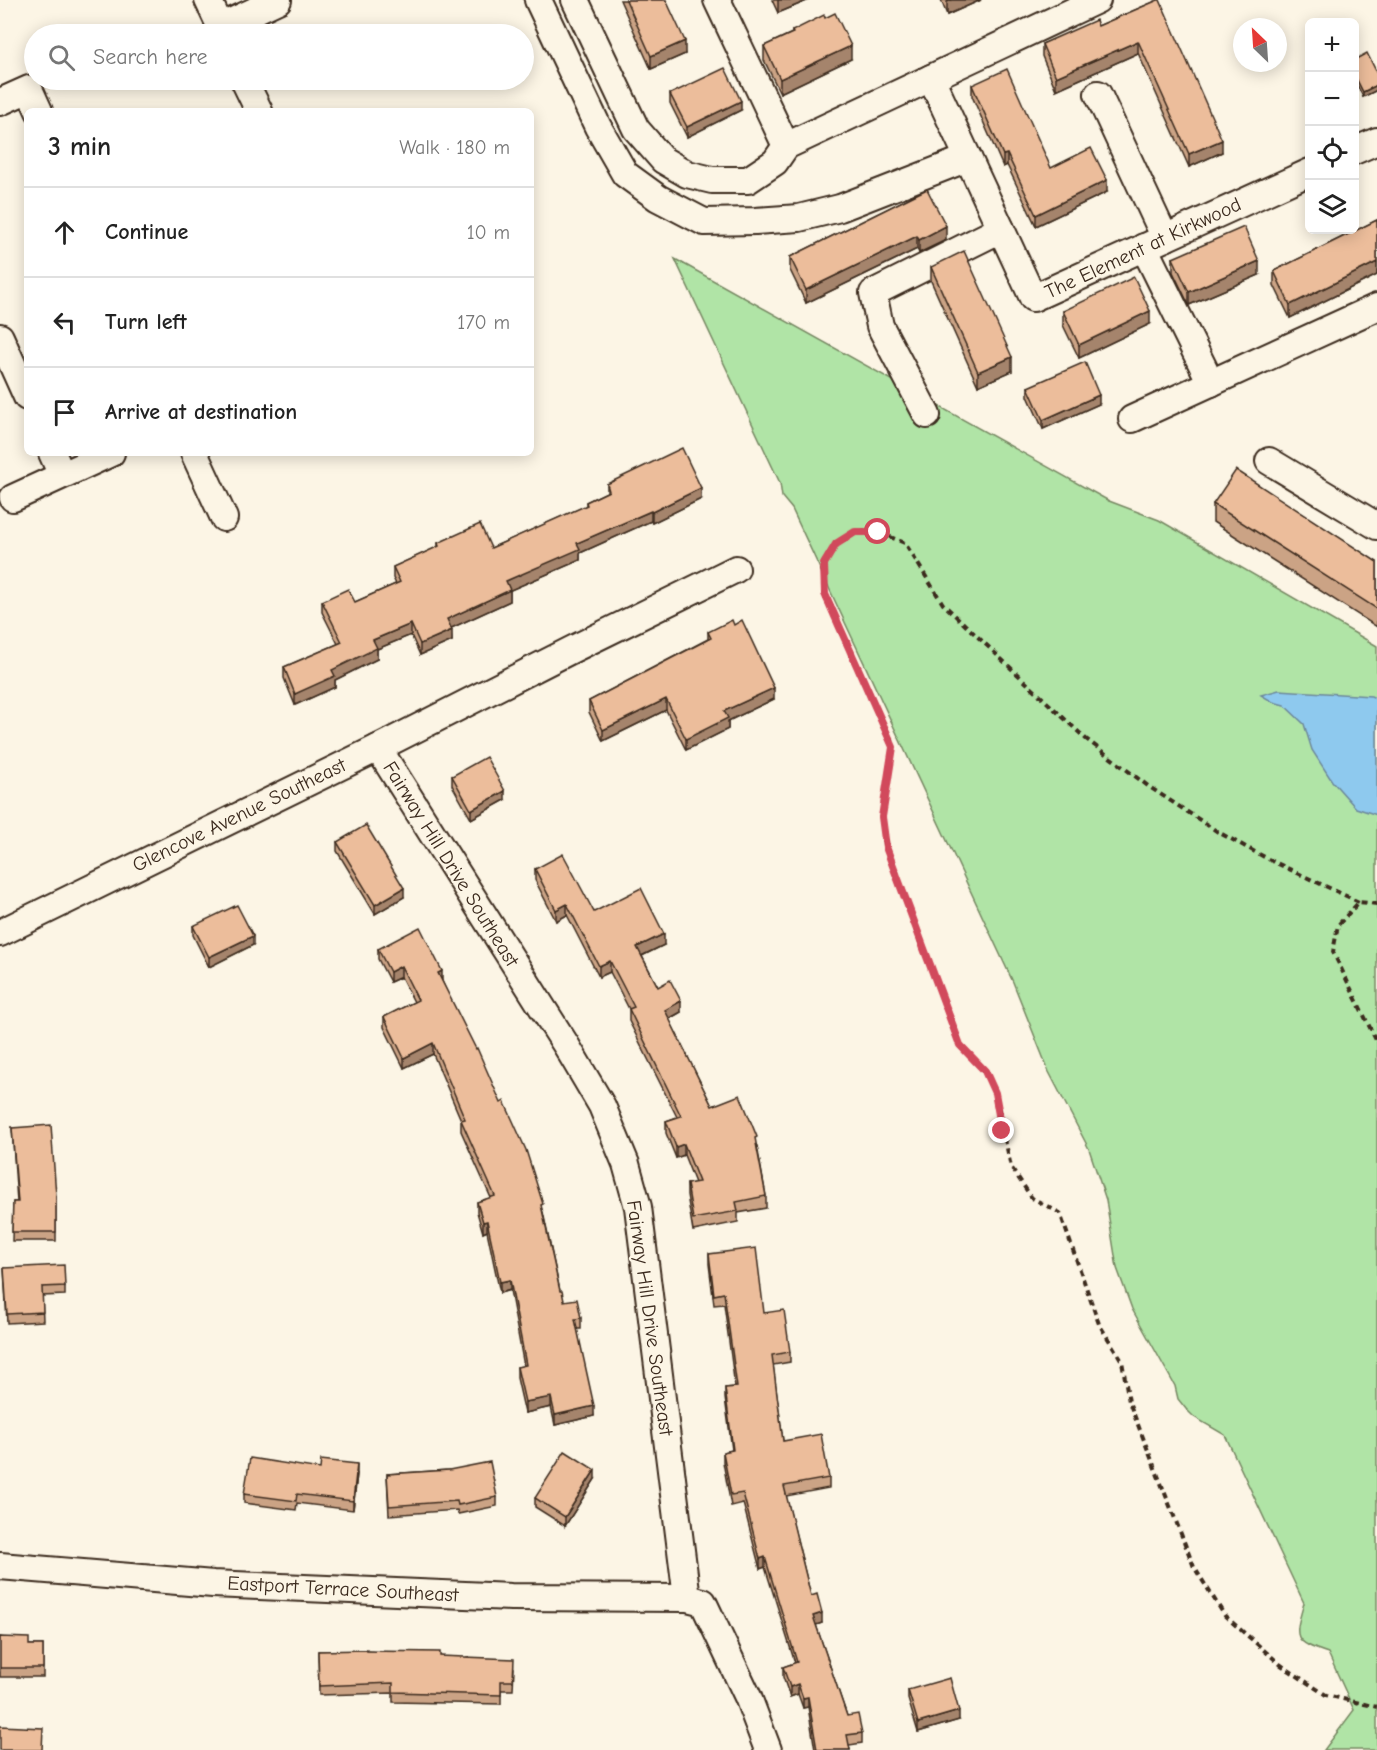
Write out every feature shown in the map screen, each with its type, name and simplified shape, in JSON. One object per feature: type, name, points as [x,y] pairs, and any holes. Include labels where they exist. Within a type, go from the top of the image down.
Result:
[{"type":"street","points":[[208,0],[218,24]]},
{"type":"street","points":[[236,24],[278,0]]},
{"type":"street","points":[[538,0],[598,127],[625,174],[658,198],[704,222],[799,218],[840,208],[968,158]]},
{"type":"street","points":[[575,0],[636,129],[663,160],[687,174],[712,180],[748,180],[775,162],[786,146],[930,78],[1053,9],[1097,0]]},
{"type":"street","points":[[717,0],[786,146]]},
{"type":"street","name":"The Element at Kirkwood","points":[[930,78],[1033,298],[1305,174]]},
{"type":"street","points":[[0,102],[27,90]]},
{"type":"street","points":[[29,90],[38,108]]},
{"type":"street","points":[[249,90],[258,108]]},
{"type":"street","points":[[1098,94],[1211,383]]},
{"type":"street","points":[[1359,149],[1377,141]]},
{"type":"street","points":[[748,180],[754,221]]},
{"type":"street","points":[[927,416],[880,326],[873,293],[1001,229]]},
{"type":"street","points":[[1132,419],[1377,307]]},
{"type":"street","points":[[0,337],[24,390]]},
{"type":"street","points":[[13,498],[57,464],[96,456]]},
{"type":"street","points":[[195,456],[224,518]]},
{"type":"street","points":[[1269,461],[1377,526]]},
{"type":"street","name":"Glencove Avenue Southeast","points":[[0,933],[378,748],[736,568]]},
{"type":"street","name":"Fairway Hill Drive Southeast","points":[[378,748],[566,1045],[602,1106],[626,1164],[638,1207],[687,1598]]},
{"type":"street","name":"Eastport Terrace Southeast","points":[[0,1566],[213,1584],[511,1597],[687,1598]]},
{"type":"street","points":[[687,1598],[703,1602],[748,1697],[768,1750]]},
{"type":"path","points":[[1377,904],[1359,902],[1270,860],[1218,832],[1148,786],[1086,739],[943,604],[905,543],[878,532],[855,532],[836,544],[824,564],[825,594],[893,747],[882,817],[886,847],[960,1045],[985,1071],[995,1093],[1011,1167],[1032,1198],[1060,1213],[1099,1324],[1122,1361],[1129,1402],[1194,1566],[1225,1616],[1281,1665],[1326,1695],[1377,1707]]},
{"type":"path","points":[[1359,902],[1338,925],[1333,951],[1377,1042]]},
{"type":"green space","points":[[675,259],[1109,501],[1159,520],[1377,646],[1377,1750],[1324,1750],[1354,1710],[1328,1653],[1308,1645],[1299,1637],[1298,1624],[1304,1603],[1225,1435],[1194,1417],[1178,1399],[1175,1386],[1132,1309],[1117,1268],[1106,1200],[1089,1149],[1049,1072],[1013,982],[792,509],[782,497],[780,483]]},
{"type":"water","points":[[1279,690],[1371,696],[1377,699],[1377,815],[1356,808],[1332,781],[1312,750],[1304,724],[1284,705],[1261,695]]},
{"type":"building","points":[[626,0],[666,0],[685,41],[651,56]]},
{"type":"building","points":[[1160,0],[1222,140],[1189,154],[1138,41],[1056,77],[1042,44],[1096,20],[1098,26]]},
{"type":"building","points":[[835,13],[851,46],[780,79],[764,46],[824,15],[825,18]]},
{"type":"building","points":[[1367,53],[1377,73],[1377,85],[1363,92],[1359,84],[1359,57]]},
{"type":"building","points":[[725,68],[741,101],[687,127],[670,94]]},
{"type":"building","points":[[1007,69],[1051,168],[1091,148],[1107,180],[1036,215],[1007,154],[1003,155],[972,85]]},
{"type":"building","points":[[927,189],[946,226],[919,240],[917,236],[806,290],[790,257]]},
{"type":"building","points":[[1377,220],[1377,262],[1290,305],[1274,271],[1349,234],[1359,234],[1359,229]]},
{"type":"building","points":[[1244,227],[1259,261],[1189,292],[1173,258]]},
{"type":"building","points":[[964,251],[1012,357],[978,372],[931,267]]},
{"type":"building","points":[[1134,277],[1150,311],[1079,345],[1063,311]]},
{"type":"building","points":[[1085,362],[1099,395],[1043,420],[1028,387]]},
{"type":"building","points":[[682,448],[701,488],[652,512],[577,543],[580,549],[506,581],[510,590],[447,619],[452,630],[420,644],[411,624],[373,640],[377,648],[332,670],[335,676],[295,694],[284,667],[342,642],[322,601],[348,589],[355,602],[400,582],[393,567],[480,524],[491,548],[587,505],[586,502],[609,491],[607,484]]},
{"type":"building","points":[[1236,470],[1377,562],[1377,609],[1213,504]]},
{"type":"building","points":[[732,620],[734,625],[742,620],[774,688],[724,711],[728,718],[686,739],[666,699],[603,730],[589,701],[711,638],[708,632]]},
{"type":"building","points":[[486,757],[505,791],[471,810],[452,776]]},
{"type":"building","points":[[366,825],[404,888],[375,905],[337,842]]},
{"type":"building","points":[[563,854],[594,912],[641,888],[664,934],[637,947],[658,987],[670,980],[681,1001],[665,1010],[712,1106],[740,1095],[757,1137],[755,1138],[766,1196],[736,1202],[738,1211],[693,1219],[687,1184],[699,1182],[684,1144],[676,1147],[666,1121],[681,1116],[629,1009],[634,1007],[610,961],[599,966],[567,904],[556,910],[535,869]]},
{"type":"building","points":[[237,905],[253,936],[209,957],[193,926]]},
{"type":"building","points":[[420,927],[442,971],[438,973],[477,1048],[501,1103],[504,1101],[526,1150],[543,1204],[541,1205],[560,1291],[562,1291],[564,1301],[577,1299],[581,1318],[575,1319],[594,1406],[555,1415],[551,1397],[525,1402],[517,1367],[526,1365],[510,1280],[500,1282],[487,1221],[483,1222],[477,1202],[495,1196],[461,1120],[465,1119],[433,1043],[404,1058],[384,1017],[418,1000],[401,966],[390,972],[378,949]]},
{"type":"building","points":[[51,1125],[56,1232],[12,1232],[13,1202],[18,1202],[12,1128]]},
{"type":"building","points":[[756,1248],[764,1313],[784,1310],[790,1352],[772,1355],[783,1441],[821,1434],[829,1478],[784,1486],[811,1596],[817,1594],[822,1613],[813,1616],[847,1716],[858,1714],[862,1733],[847,1735],[850,1750],[817,1750],[808,1697],[803,1698],[798,1684],[790,1687],[783,1667],[797,1662],[765,1557],[760,1559],[743,1493],[731,1495],[723,1452],[733,1450],[725,1388],[737,1387],[724,1293],[714,1295],[709,1254]]},
{"type":"building","points":[[64,1265],[65,1286],[42,1287],[43,1312],[7,1314],[4,1268]]},
{"type":"building","points":[[565,1451],[595,1470],[565,1517],[535,1498]]},
{"type":"building","points":[[250,1458],[320,1469],[321,1460],[357,1464],[353,1501],[297,1494],[296,1501],[244,1494]]},
{"type":"building","points":[[490,1462],[497,1497],[458,1505],[457,1501],[389,1506],[387,1474],[449,1470]]},
{"type":"building","points":[[0,1637],[29,1638],[29,1645],[43,1645],[43,1668],[0,1668]]},
{"type":"building","points":[[318,1651],[440,1652],[440,1656],[514,1659],[513,1681],[501,1681],[501,1695],[393,1692],[393,1683],[319,1686]]},
{"type":"building","points":[[950,1678],[959,1711],[918,1723],[908,1690]]},
{"type":"building","points":[[0,1726],[43,1728],[42,1750],[0,1750]]},
{"type":"route","points":[[878,532],[855,532],[836,544],[824,564],[825,594],[885,724],[893,747],[882,817],[886,847],[960,1045],[985,1071],[995,1093],[1002,1131]]}]
